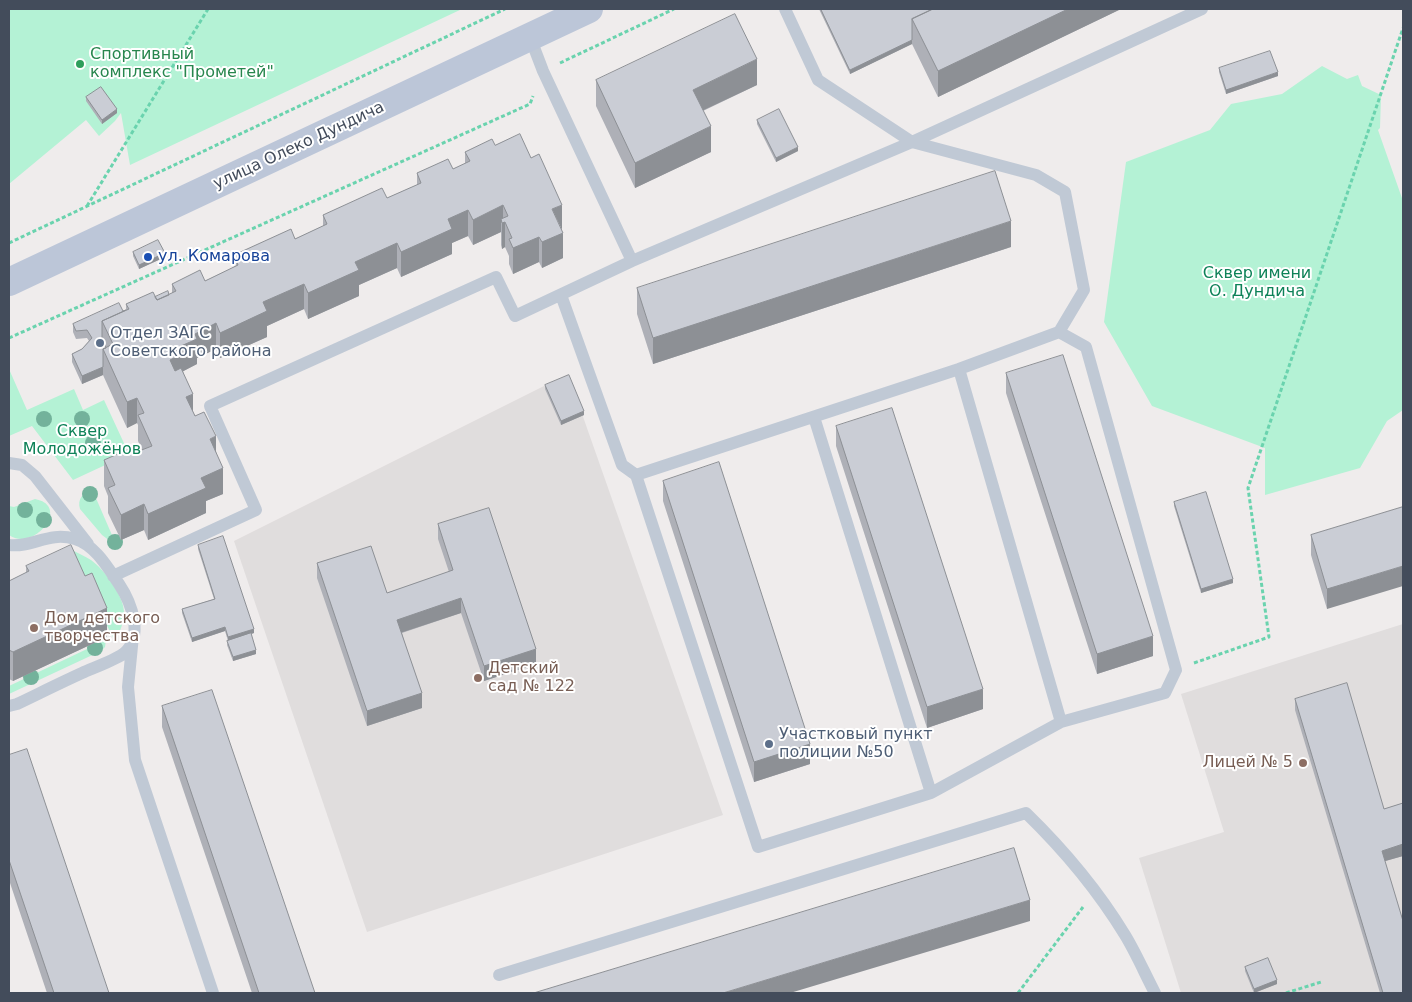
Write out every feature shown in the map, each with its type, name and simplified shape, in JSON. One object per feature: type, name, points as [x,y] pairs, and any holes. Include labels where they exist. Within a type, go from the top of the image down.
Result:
[{"type":"street","name":"улица Олеко Дундича","points":[[9,282],[589,9]]},
{"type":"lane","points":[[636,475],[959,369],[1059,332],[1084,290],[1064,192],[1036,175],[912,142],[818,80],[785,9]]},
{"type":"lane","points":[[113,576],[256,510],[210,406],[496,277],[515,316],[632,261],[912,142],[1202,9]]},
{"type":"lane","points":[[530,37],[542,71],[632,261]]},
{"type":"lane","points":[[561,295],[622,465],[636,475],[758,847],[931,792],[1061,722],[1165,693],[1176,670],[1086,346],[1059,332]]},
{"type":"lane","points":[[959,369],[1061,722]]},
{"type":"lane","points":[[814,417],[931,792]]},
{"type":"lane","points":[[9,462],[22,465],[35,476],[113,576],[127,598],[133,612],[134,636],[128,686],[134,760],[213,993]]},
{"type":"lane","points":[[9,545],[17,546],[59,536],[78,540],[91,548]]},
{"type":"lane","points":[[9,706],[123,653],[134,636]]},
{"type":"lane","points":[[105,662],[118,666],[128,686]]},
{"type":"lane","points":[[499,975],[1026,813],[1060,846],[1095,890],[1126,936],[1155,993]]},
{"type":"path","points":[[87,207],[208,9]]},
{"type":"path","points":[[9,243],[505,9]]},
{"type":"path","points":[[9,338],[530,104],[542,71],[674,9]]},
{"type":"path","points":[[1176,670],[1269,637],[1248,488],[1403,28]]},
{"type":"path","points":[[1018,993],[1095,890]]},
{"type":"path","points":[[1286,993],[1322,982]]},
{"type":"shaded area","name":"Детский сад № 122","points":[[568,374],[723,815],[367,932],[234,541]]},
{"type":"shaded area","name":"Лицей № 5","points":[[1403,624],[1403,993],[1181,993],[1139,858],[1224,832],[1181,694]]},
{"type":"green space","points":[[9,9],[462,9],[130,165],[121,113],[99,136],[86,120],[9,184]]},
{"type":"green space","name":"Сквер имени О. Дундича","points":[[1322,66],[1347,79],[1358,75],[1362,86],[1381,95],[1380,128],[1378,130],[1403,201],[1403,410],[1387,421],[1360,468],[1265,495],[1265,448],[1152,406],[1104,322],[1126,162],[1210,130],[1231,104],[1282,94]]},
{"type":"green space","name":"Сквер Молодожёнов","points":[[9,369],[27,410],[74,389],[83,410],[104,400],[129,454],[73,480],[32,426],[9,436]]},
{"type":"green space","points":[[92,489],[118,547],[102,535],[80,509],[79,502],[82,497]]},
{"type":"green space","points":[[35,499],[45,503],[50,510],[45,526],[38,533],[28,538],[19,539],[9,535],[9,506],[14,507]]},
{"type":"green space","points":[[70,549],[96,564],[107,576],[121,598],[124,616],[115,642]]},
{"type":"green space","points":[[106,640],[105,647],[101,651],[9,694],[9,686]]},
{"type":"building","points":[[821,9],[933,9],[912,19],[912,40],[850,70]]},
{"type":"building","points":[[933,9],[1068,9],[938,71],[912,19]]},
{"type":"building","points":[[735,14],[757,59],[693,90],[711,126],[635,163],[596,80]]},
{"type":"building","points":[[1270,51],[1278,72],[1226,90],[1219,68]]},
{"type":"building","points":[[101,87],[117,109],[102,120],[86,97]]},
{"type":"building","points":[[779,109],[798,147],[776,158],[757,120]]},
{"type":"building","points":[[520,134],[531,158],[539,154],[562,205],[552,209],[563,233],[542,242],[539,237],[513,248],[509,239],[512,238],[505,222],[502,223],[501,219],[508,216],[503,205],[473,220],[468,210],[448,219],[452,229],[401,252],[397,243],[355,262],[359,270],[308,293],[304,284],[263,302],[267,311],[220,333],[216,323],[195,334],[197,339],[174,349],[178,356],[170,360],[175,371],[181,368],[193,394],[186,397],[195,416],[204,412],[216,436],[210,439],[223,468],[201,478],[206,488],[148,514],[144,504],[121,515],[108,488],[115,485],[104,460],[136,446],[139,451],[152,446],[138,415],[144,413],[137,398],[127,402],[103,349],[113,344],[102,321],[129,309],[126,304],[153,292],[157,300],[176,291],[172,284],[200,270],[205,281],[238,265],[234,255],[291,229],[295,239],[327,224],[323,215],[382,188],[387,198],[421,183],[417,173],[448,159],[453,169],[470,161],[465,152],[492,139],[495,145]]},
{"type":"building","points":[[995,171],[1011,221],[653,338],[637,288]]},
{"type":"building","points":[[158,240],[165,253],[139,265],[133,252]]},
{"type":"building","points":[[168,291],[169,295],[157,300],[155,297]]},
{"type":"building","points":[[119,303],[123,311],[126,310],[102,321],[102,339],[106,348],[103,349],[103,367],[82,376],[72,354],[82,349],[92,338],[87,330],[76,331],[73,324]]},
{"type":"building","points":[[1063,355],[1153,636],[1097,654],[1006,373]]},
{"type":"building","points":[[569,375],[584,411],[561,421],[545,385]]},
{"type":"building","points":[[892,408],[983,689],[927,707],[836,426]]},
{"type":"building","points":[[719,462],[810,744],[754,762],[663,481]]},
{"type":"building","points":[[1206,492],[1233,579],[1201,589],[1174,502]]},
{"type":"building","points":[[1403,507],[1403,566],[1327,589],[1311,535]]},
{"type":"building","points":[[489,508],[536,649],[484,666],[461,598],[397,620],[422,693],[367,711],[317,563],[371,546],[387,593],[453,570],[438,524]]},
{"type":"building","points":[[223,536],[254,629],[228,637],[225,627],[192,638],[182,609],[215,599],[198,545]]},
{"type":"building","points":[[71,545],[85,576],[92,573],[107,608],[13,652],[9,650],[9,581],[29,571],[26,566]]},
{"type":"building","points":[[251,633],[256,650],[233,657],[227,641]]},
{"type":"building","points":[[1347,683],[1384,809],[1403,803],[1403,844],[1382,851],[1403,921],[1403,993],[1383,993],[1295,699]]},
{"type":"building","points":[[212,690],[315,993],[259,993],[162,706]]},
{"type":"building","points":[[27,749],[109,993],[54,993],[9,860],[9,755]]},
{"type":"building","points":[[1014,848],[1030,900],[723,993],[534,993]]},
{"type":"building","points":[[1268,958],[1277,980],[1254,989],[1245,967]]},
{"type":"place","name":"Спортивный комплекс \"Прометей\"","points":[[80,64]]},
{"type":"place","name":"ул. Комарова","points":[[148,257]]},
{"type":"place","name":"Отдел ЗАГС Советского района","points":[[100,343]]},
{"type":"place","name":"Дом детского творчества","points":[[34,628]]},
{"type":"place","name":"Детский сад № 122","points":[[478,678]]},
{"type":"place","name":"Участковый пункт полиции №50","points":[[769,744]]},
{"type":"place","name":"Лицей № 5","points":[[1303,763]]}]
